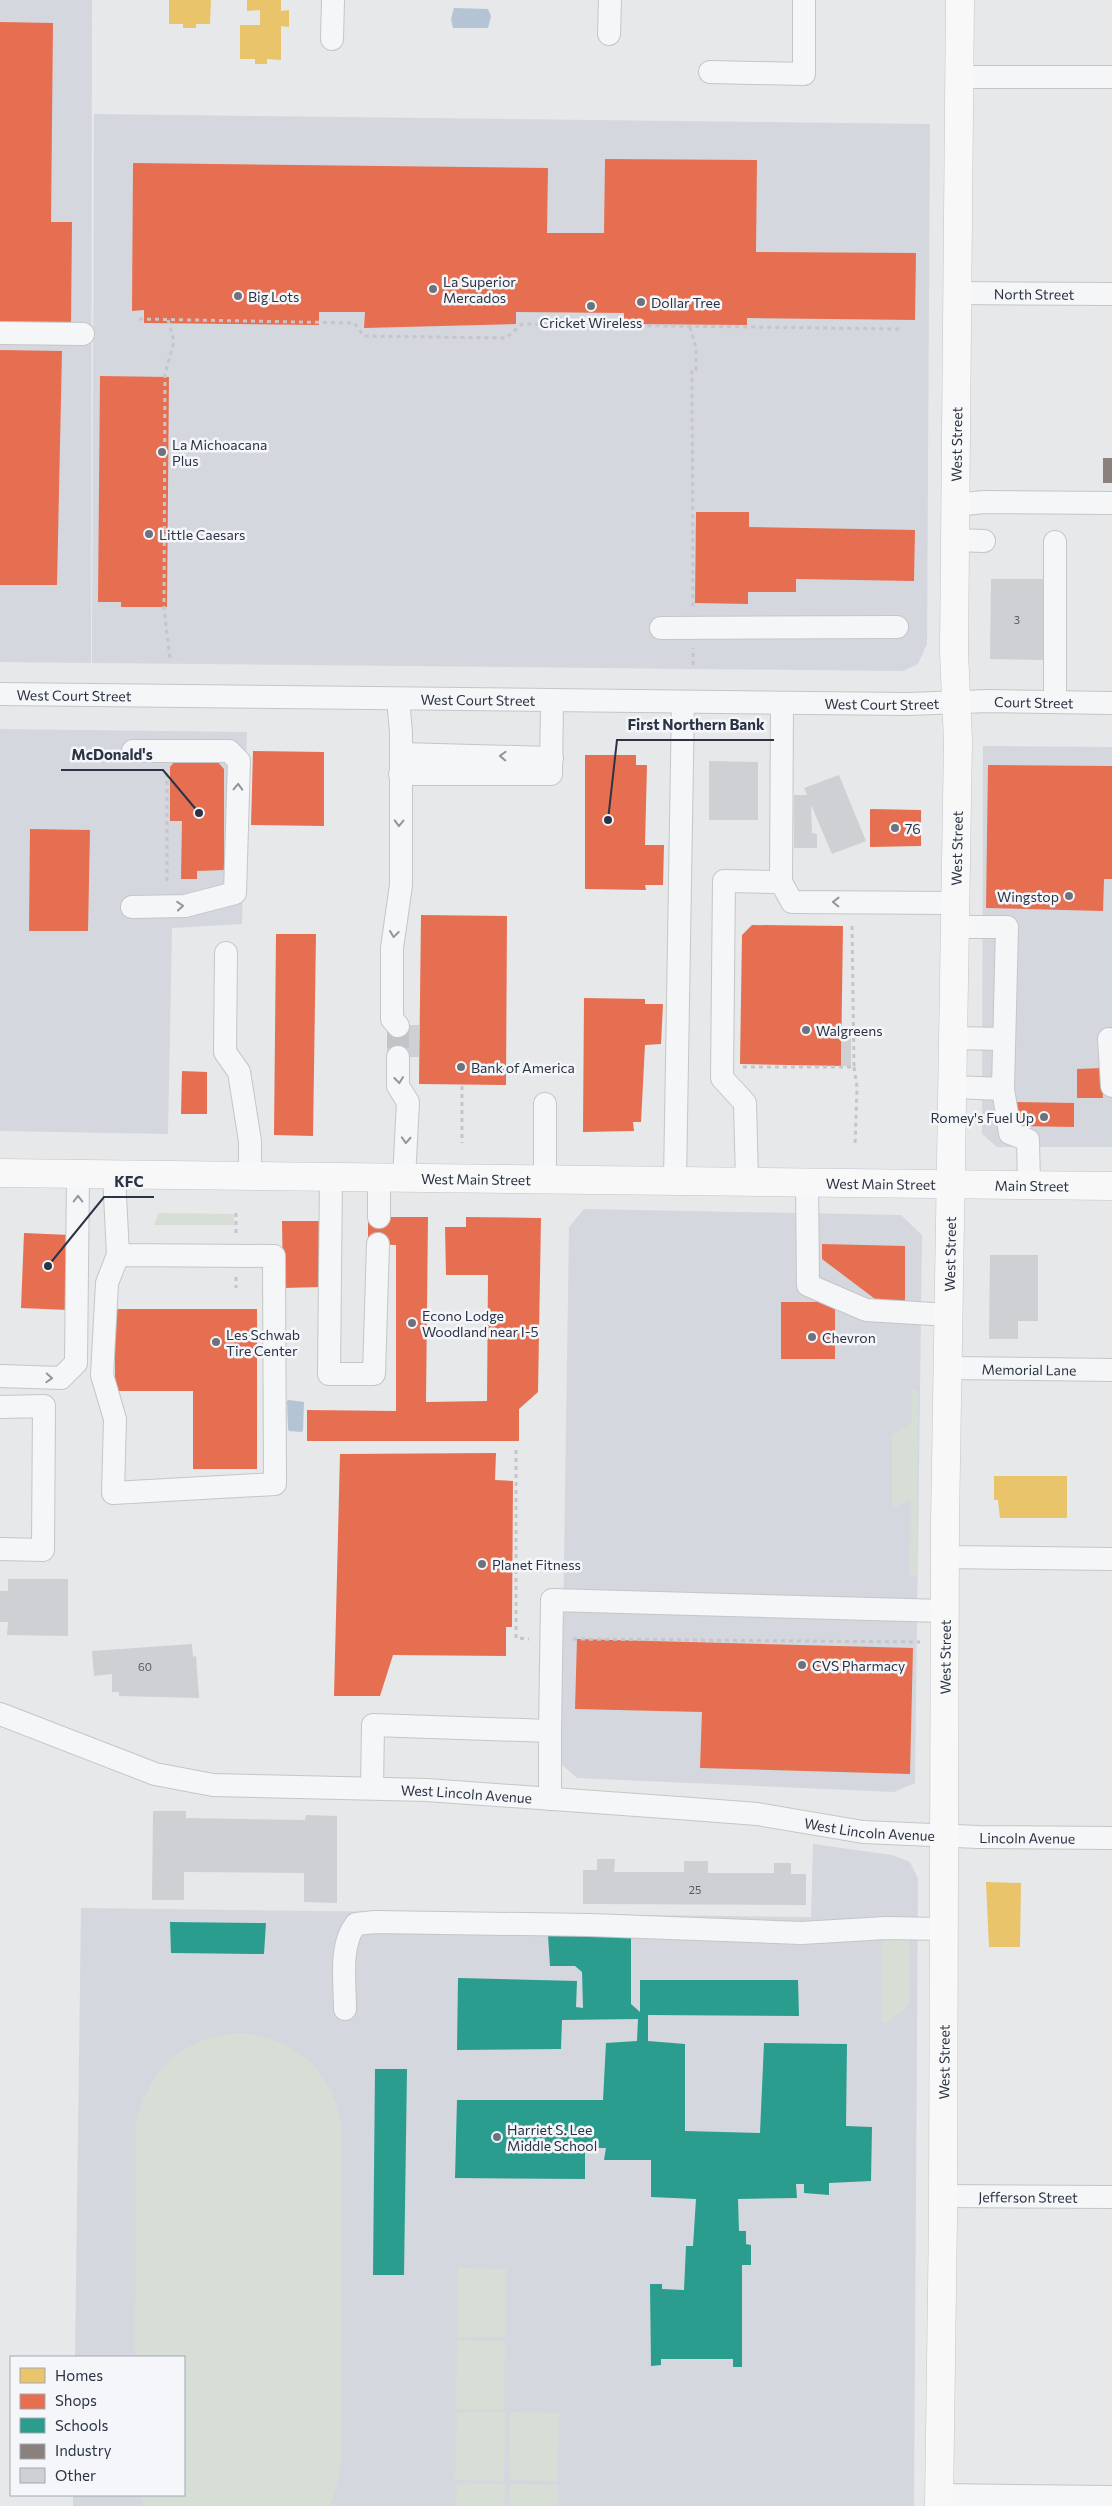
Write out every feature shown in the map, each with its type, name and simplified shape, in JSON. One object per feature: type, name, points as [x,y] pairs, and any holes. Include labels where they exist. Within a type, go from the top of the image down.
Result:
[{"type":"main road","name":"West Street","points":[[939,2501],[943,2196],[944,1611],[958,741],[955,540],[960,0]]},
{"type":"main road","name":"West Main Street","points":[[0,1174],[250,1175],[952,1184]]},
{"type":"main road","name":"Main Street","points":[[952,1184],[1112,1186]]},
{"type":"street","points":[[332,40],[334,0]]},
{"type":"street","points":[[609,34],[610,0]]},
{"type":"street","points":[[710,72],[804,74],[804,0]]},
{"type":"street","points":[[960,77],[1112,77]]},
{"type":"street","name":"North Street","points":[[958,293],[1112,294]]},
{"type":"street","points":[[0,333],[83,334]]},
{"type":"street","points":[[956,504],[984,502],[1112,503]]},
{"type":"street","points":[[955,540],[984,541]]},
{"type":"street","points":[[1055,542],[1055,702]]},
{"type":"street","points":[[661,628],[897,627]]},
{"type":"street","name":"West Court Street","points":[[0,694],[782,703],[956,703]]},
{"type":"street","points":[[398,699],[401,885],[392,948],[392,1019],[398,1026]]},
{"type":"street","points":[[400,764],[551,774],[552,700]]},
{"type":"street","points":[[675,1181],[683,702]]},
{"type":"street","points":[[782,703],[781,882],[792,902],[885,903],[956,915],[1008,927],[1004,1089],[1010,1133],[1028,1140],[1029,1185]]},
{"type":"street","name":"Court Street","points":[[956,703],[1112,703]]},
{"type":"street","points":[[132,907],[184,906],[235,893],[239,761],[229,751],[134,751]]},
{"type":"street","points":[[747,1182],[745,1103],[722,1078],[724,881],[781,882]]},
{"type":"street","points":[[226,953],[224,1052],[240,1072],[250,1141],[250,1175]]},
{"type":"street","points":[[954,1038],[1004,1039]]},
{"type":"street","points":[[1109,1039],[1112,1086]]},
{"type":"street","points":[[379,1217],[391,1178],[408,1102],[398,1086],[398,1056]]},
{"type":"street","points":[[953,1087],[1004,1089]]},
{"type":"street","points":[[544,1180],[545,1104]]},
{"type":"street","points":[[0,1376],[61,1378],[76,1363],[78,1174]]},
{"type":"street","points":[[114,1175],[118,1256],[107,1283],[102,1375],[116,1420],[113,1493],[275,1484],[274,1256],[118,1256]]},
{"type":"street","points":[[331,1177],[329,1374],[374,1374],[378,1244]]},
{"type":"street","points":[[807,1182],[808,1285],[866,1310],[950,1315]]},
{"type":"street","name":"Memorial Lane","points":[[948,1368],[1112,1370]]},
{"type":"street","points":[[0,1407],[44,1406],[43,1550],[0,1549]]},
{"type":"street","points":[[945,1557],[1112,1559]]},
{"type":"street","points":[[550,1798],[552,1600],[944,1611]]},
{"type":"street","name":"West Lincoln Avenue","points":[[0,1714],[52,1732],[122,1763],[155,1774],[213,1785],[372,1788],[550,1798],[757,1814],[863,1832],[943,1836]]},
{"type":"street","points":[[372,1788],[372,1725],[550,1730]]},
{"type":"street","name":"Lincoln Avenue","points":[[943,1836],[1112,1838]]},
{"type":"street","points":[[345,2008],[346,1952],[350,1931],[356,1924],[375,1922],[590,1925],[801,1933],[886,1928],[943,1929]]},
{"type":"street","name":"Jefferson Street","points":[[943,2196],[1112,2197]]},
{"type":"street","points":[[939,2501],[1112,2497]]},
{"type":"path","points":[[139,319],[354,322],[364,336],[506,338],[522,324],[900,329]]},
{"type":"path","points":[[168,320],[174,341],[165,374],[164,608],[170,659]]},
{"type":"path","points":[[690,327],[696,348],[696,370],[692,370],[693,665]]},
{"type":"path","points":[[167,751],[167,892]]},
{"type":"path","points":[[852,918],[854,1067],[857,1088],[856,1147]]},
{"type":"path","points":[[740,1067],[854,1067]]},
{"type":"path","points":[[462,1086],[462,1143]]},
{"type":"shaded area","points":[[0,0],[92,0],[91,663],[0,662]]},
{"type":"shaded area","points":[[94,114],[930,124],[927,644],[918,664],[903,671],[92,663]]},
{"type":"shaded area","points":[[0,729],[247,732],[242,924],[172,928],[168,1134],[0,1131]]},
{"type":"shaded area","points":[[983,746],[1112,747],[1112,1147],[997,1147],[982,1134]]},
{"type":"shaded area","points":[[584,1209],[901,1215],[922,1235],[915,1783],[894,1792],[577,1778],[561,1764],[569,1227]]},
{"type":"shaded area","points":[[159,1213],[234,1214],[234,1225],[154,1225]]},
{"type":"shaded area","points":[[912,1389],[918,1390],[917,1576],[909,1576],[911,1499],[892,1509],[892,1435],[912,1422]]},
{"type":"shaded area","name":"Harriet S. Lee Middle School","points":[[813,1844],[892,1855],[910,1862],[918,1879],[914,2506],[73,2506],[73,2496],[185,2496],[185,2356],[75,2356],[81,1908],[811,1917]]},
{"type":"shaded area","points":[[882,1935],[910,1938],[909,2002],[904,2010],[885,2024],[881,2021]]},
{"type":"shaded area","points":[[239,2033],[260,2036],[295,2050],[321,2074],[337,2108],[342,2128],[341,2467],[330,2506],[144,2506],[139,2496],[185,2496],[185,2356],[135,2356],[136,2124],[142,2105],[159,2072],[185,2049],[219,2036]]},
{"type":"shaded area","points":[[458,2268],[506,2269],[505,2337],[457,2337]]},
{"type":"shaded area","points":[[457,2340],[505,2341],[504,2410],[456,2409]]},
{"type":"shaded area","points":[[457,2412],[505,2412],[504,2481],[455,2480]]},
{"type":"shaded area","points":[[510,2412],[559,2413],[557,2481],[510,2480]]},
{"type":"shaded area","points":[[457,2483],[505,2484],[504,2506],[456,2506]]},
{"type":"shaded area","points":[[510,2484],[558,2485],[558,2506],[510,2506]]},
{"type":"water","points":[[454,8],[488,9],[491,16],[488,28],[453,28],[451,19]]},
{"type":"water","points":[[287,1401],[304,1402],[302,1432],[289,1431],[288,1429]]},
{"type":"building: Homes","points":[[169,0],[211,0],[210,24],[196,24],[196,28],[183,28],[183,24],[169,24]]},
{"type":"building: Homes","points":[[247,0],[281,0],[281,11],[289,10],[289,27],[281,26],[281,60],[267,59],[267,64],[255,64],[255,59],[240,59],[240,25],[260,25],[260,10],[247,11]]},
{"type":"building: Homes","points":[[994,1476],[1067,1476],[1067,1518],[1000,1518],[998,1500],[994,1500]]},
{"type":"building: Homes","points":[[986,1882],[1021,1883],[1020,1947],[989,1947]]},
{"type":"building: Shops","points":[[0,22],[53,23],[51,222],[72,222],[71,323],[0,322]]},
{"type":"building: Shops","points":[[605,159],[757,160],[756,252],[916,253],[915,320],[747,318],[747,325],[624,324],[624,313],[516,312],[516,324],[364,328],[365,312],[319,312],[319,325],[144,323],[144,310],[132,311],[133,163],[548,168],[547,233],[604,233]]},
{"type":"building: Shops","points":[[0,350],[62,351],[57,585],[0,585]]},
{"type":"building: Shops","points":[[100,376],[169,377],[167,607],[121,607],[121,602],[98,602]]},
{"type":"building: Shops","points":[[696,512],[749,512],[749,527],[915,530],[914,581],[796,579],[796,592],[748,592],[748,604],[695,603]]},
{"type":"building: Shops","points":[[253,751],[324,752],[324,826],[251,825]]},
{"type":"building: Shops","points":[[585,755],[636,755],[636,765],[647,765],[645,845],[664,845],[663,885],[645,885],[646,890],[585,889]]},
{"type":"building: Shops","points":[[216,760],[224,769],[224,870],[197,871],[197,879],[181,879],[182,821],[170,821],[170,767],[175,761]]},
{"type":"building: Shops","points":[[988,765],[1112,766],[1112,879],[1104,879],[1103,911],[986,908]]},
{"type":"building: Shops","points":[[870,809],[921,810],[921,846],[870,847]]},
{"type":"building: Shops","points":[[30,829],[90,830],[88,931],[29,931]]},
{"type":"building: Shops","points":[[421,915],[507,916],[506,1085],[419,1084]]},
{"type":"building: Shops","points":[[752,925],[843,926],[841,1066],[740,1064],[742,935]]},
{"type":"building: Shops","points":[[276,934],[316,934],[313,1136],[274,1135]]},
{"type":"building: Shops","points":[[584,998],[645,999],[645,1004],[663,1004],[661,1044],[645,1045],[641,1122],[633,1122],[634,1131],[583,1132]]},
{"type":"building: Shops","points":[[1102,1068],[1103,1098],[1077,1098],[1077,1069]]},
{"type":"building: Shops","points":[[182,1071],[207,1072],[207,1114],[181,1114]]},
{"type":"building: Shops","points":[[1011,1102],[1074,1103],[1074,1127],[1011,1126]]},
{"type":"building: Shops","points":[[368,1217],[428,1217],[426,1402],[487,1401],[488,1275],[446,1275],[445,1227],[466,1227],[466,1217],[541,1218],[538,1392],[519,1409],[519,1441],[307,1441],[307,1410],[396,1411],[396,1245],[368,1244]]},
{"type":"building: Shops","points":[[282,1221],[322,1221],[322,1287],[283,1288]]},
{"type":"building: Shops","points":[[24,1233],[70,1235],[67,1310],[21,1308]]},
{"type":"building: Shops","points":[[822,1244],[905,1246],[905,1305],[883,1305],[822,1259]]},
{"type":"building: Shops","points":[[781,1302],[835,1302],[835,1359],[781,1359]]},
{"type":"building: Shops","points":[[115,1309],[257,1309],[257,1469],[193,1469],[193,1391],[115,1391]]},
{"type":"building: Shops","points":[[496,1453],[495,1480],[513,1481],[512,1627],[506,1627],[506,1656],[393,1655],[380,1696],[334,1696],[340,1454]]},
{"type":"building: Shops","points":[[577,1639],[913,1648],[910,1774],[700,1768],[702,1712],[575,1709]]},
{"type":"building: Schools","points":[[170,1922],[266,1923],[264,1954],[171,1953]]},
{"type":"building: Schools","points":[[631,1934],[631,2004],[640,2012],[640,1980],[798,1980],[799,2016],[648,2015],[648,2041],[685,2044],[685,2131],[760,2133],[764,2043],[847,2044],[846,2126],[872,2127],[871,2181],[829,2183],[829,2195],[804,2193],[804,2184],[796,2184],[797,2198],[738,2199],[739,2231],[746,2231],[746,2244],[751,2245],[751,2265],[742,2265],[742,2367],[733,2367],[733,2359],[661,2359],[661,2365],[651,2366],[650,2284],[662,2284],[662,2289],[684,2290],[686,2246],[693,2246],[696,2199],[651,2197],[651,2160],[604,2160],[606,2148],[585,2148],[585,2179],[455,2178],[457,2100],[603,2100],[606,2043],[637,2041],[638,2019],[562,2020],[561,2049],[457,2050],[458,1978],[577,1981],[576,2007],[583,2008],[582,1972],[575,1966],[550,1966],[548,1935]]},
{"type":"building: Schools","points":[[375,2069],[407,2069],[404,2275],[373,2275]]},
{"type":"building: Industry","points":[[1103,458],[1112,458],[1112,483],[1103,483]]},
{"type":"building: Other","points":[[991,579],[1045,579],[1044,660],[990,659]]},
{"type":"building: Other","points":[[709,761],[758,762],[758,820],[709,820]]},
{"type":"building: Other","points":[[839,775],[866,841],[832,854],[811,805],[812,833],[817,834],[817,848],[794,848],[794,795],[807,795],[804,788]]},
{"type":"building: Other","points":[[387,1025],[419,1025],[419,1057],[387,1057]]},
{"type":"building: Other","points":[[842,1032],[851,1032],[851,1066],[841,1066]]},
{"type":"building: Other","points":[[990,1255],[1038,1255],[1038,1321],[1018,1321],[1018,1339],[989,1339]]},
{"type":"building: Other","points":[[8,1579],[68,1579],[68,1636],[7,1635],[8,1622],[0,1622],[0,1591],[8,1591]]},
{"type":"building: Other","points":[[192,1644],[193,1657],[196,1656],[199,1698],[119,1696],[119,1692],[112,1692],[112,1674],[94,1676],[92,1651]]},
{"type":"building: Other","points":[[153,1811],[186,1811],[186,1818],[305,1820],[306,1815],[337,1816],[337,1903],[304,1902],[304,1873],[184,1872],[184,1900],[152,1900]]},
{"type":"building: Other","points":[[597,1859],[615,1859],[614,1872],[684,1872],[684,1861],[708,1861],[708,1873],[774,1873],[774,1863],[791,1863],[791,1874],[806,1874],[806,1905],[583,1904],[583,1870],[597,1870]]},
{"type":"tunnel","points":[[398,1026],[398,1057]]},
{"type":"place","name":"La Superior Mercados","points":[[433,289]]},
{"type":"place","name":"Big Lots","points":[[238,296]]},
{"type":"place","name":"Dollar Tree","points":[[641,302]]},
{"type":"place","name":"Cricket Wireless","points":[[591,306]]},
{"type":"place","name":"La Michoacana Plus","points":[[162,452]]},
{"type":"place","name":"Little Caesars","points":[[149,534]]},
{"type":"place","name":"McDonald's","points":[[199,813]]},
{"type":"place","name":"First Northern Bank","points":[[608,820]]},
{"type":"place","name":"76","points":[[895,828]]},
{"type":"place","name":"Wingstop","points":[[1069,896]]},
{"type":"place","name":"Walgreens","points":[[806,1030]]},
{"type":"place","name":"Bank of America","points":[[461,1067]]},
{"type":"place","name":"Romey's Fuel Up","points":[[1044,1117]]},
{"type":"place","name":"KFC","points":[[48,1266]]},
{"type":"place","name":"Econo Lodge Woodland near I-5","points":[[412,1323]]},
{"type":"place","name":"Chevron","points":[[812,1337]]},
{"type":"place","name":"Les Schwab Tire Center","points":[[216,1342]]},
{"type":"place","name":"Planet Fitness","points":[[482,1564]]},
{"type":"place","name":"CVS Pharmacy","points":[[802,1665]]},
{"type":"place","name":"Harriet S. Lee Middle School","points":[[497,2137]]}]
